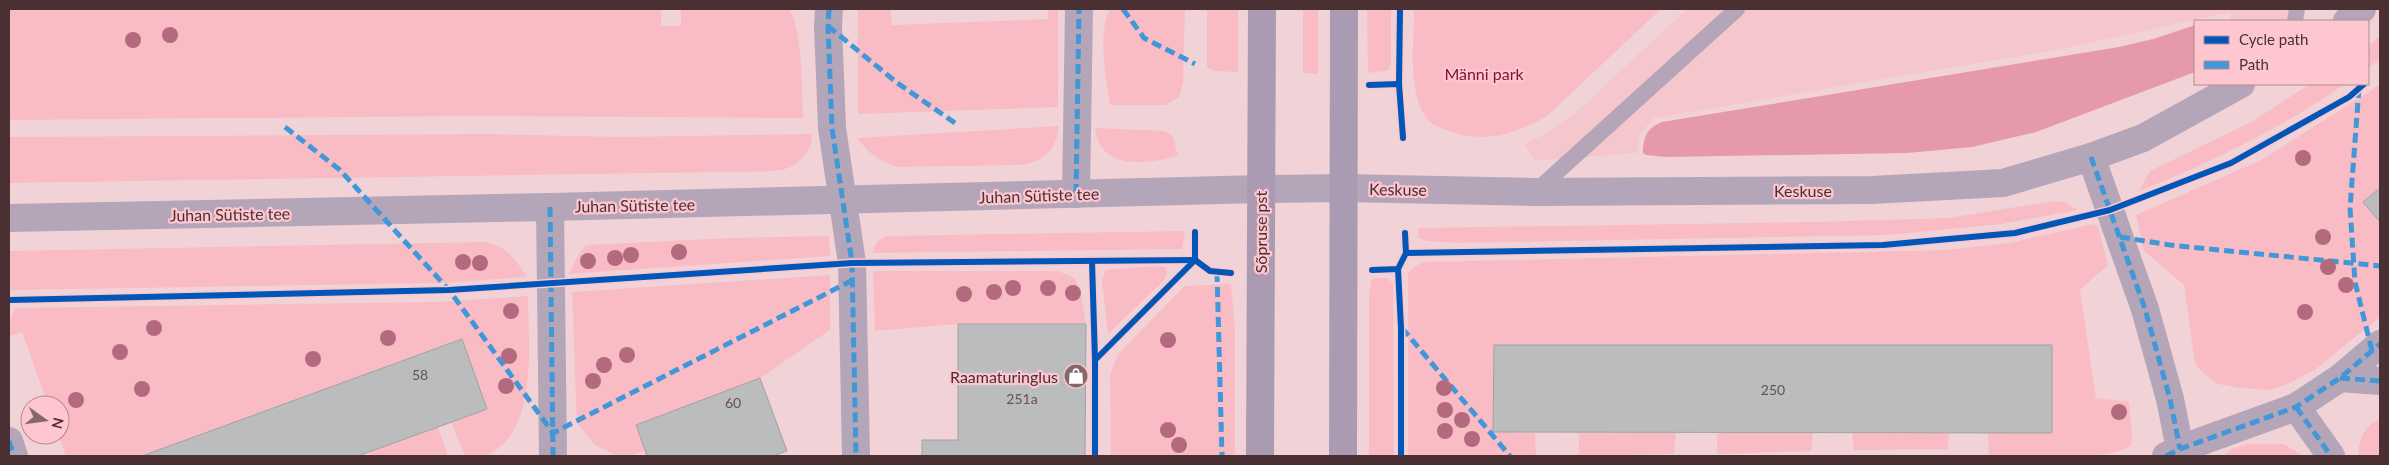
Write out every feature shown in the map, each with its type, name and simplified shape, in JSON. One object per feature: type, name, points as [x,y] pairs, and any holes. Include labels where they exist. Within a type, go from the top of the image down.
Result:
[{"type":"main road","name":"Sõpruse pst","points":[[1260,456],[1262,9]]},
{"type":"main road","points":[[1343,456],[1344,9]]},
{"type":"street","points":[[829,9],[832,128],[853,280],[856,456]]},
{"type":"street","points":[[1076,194],[1079,9]]},
{"type":"street","points":[[2348,20],[2362,9]]},
{"type":"street","name":"Keskuse","points":[[1260,189],[1344,188],[1535,192],[1872,190],[2003,183],[2091,157],[2143,138],[2239,85]]},
{"type":"street","points":[[2091,157],[2145,309],[2170,399],[2176,454],[2296,407],[2340,378],[2380,344]]},
{"type":"street","name":"Juhan Sütiste tee","points":[[9,218],[550,207],[1260,189]]},
{"type":"street","points":[[550,207],[553,456]]},
{"type":"street","points":[[2340,378],[2380,381]]},
{"type":"street","points":[[2296,407],[2331,456]]},
{"type":"street","points":[[9,442],[14,456]]},
{"type":"lane","points":[[1535,192],[1737,9]]},
{"type":"shaded area","points":[[1687,9],[2305,9],[2288,20],[2230,20],[2231,12],[2061,49],[1654,118],[1640,134],[1637,153],[1534,161],[1525,144],[1552,130],[1574,114]]},
{"type":"shaded area","points":[[2194,25],[2194,72],[2036,132],[1972,147],[1907,153],[1666,157],[1643,153],[1645,138],[1649,130],[1662,122],[2119,47],[2153,39]]},
{"type":"green space","points":[[9,9],[661,9],[661,26],[681,26],[681,9],[788,9],[797,29],[802,77],[803,118],[471,116],[9,120]]},
{"type":"green space","points":[[858,9],[890,9],[892,25],[1048,19],[1048,9],[1058,9],[1058,107],[858,114]]},
{"type":"green space","points":[[1111,9],[1185,9],[1183,83],[1179,97],[1166,105],[1110,105],[1106,84],[1103,40],[1104,27]]},
{"type":"green space","points":[[1207,9],[1238,9],[1238,72],[1214,71],[1207,67]]},
{"type":"green space","points":[[1303,9],[1318,9],[1318,74],[1303,73]]},
{"type":"green space","points":[[1367,9],[1391,9],[1391,62],[1389,70],[1368,73]]},
{"type":"green space","name":"Männi park","points":[[1414,9],[1661,9],[1547,116],[1512,132],[1487,137],[1475,137],[1445,130],[1433,124],[1422,111],[1413,74]]},
{"type":"green space","points":[[2380,36],[2380,59],[2369,67],[2369,45]]},
{"type":"green space","points":[[2308,85],[2344,85],[2245,144],[2193,169],[2139,191],[2150,171],[2253,121]]},
{"type":"green space","points":[[2380,85],[2380,188],[2363,202],[2380,222],[2380,317],[2316,369],[2290,383],[2269,390],[2218,384],[2205,375],[2195,364],[2184,285],[2144,251],[2136,215],[2261,160]]},
{"type":"green space","points":[[1059,126],[1055,142],[1047,154],[1036,161],[1019,165],[898,167],[875,156],[857,138]]},
{"type":"green space","points":[[1095,128],[1165,131],[1173,137],[1178,156],[1139,162],[1115,158],[1106,152],[1099,142]]},
{"type":"green space","points":[[490,134],[620,137],[812,134],[812,139],[804,156],[795,164],[785,169],[770,171],[9,183],[9,137]]},
{"type":"green space","points":[[2053,201],[2064,202],[2078,210],[2002,224],[1887,235],[1457,243],[1427,241],[1419,238],[1418,228],[1949,218]]},
{"type":"green space","points":[[2093,224],[2098,226],[2108,265],[2080,290],[2096,398],[2129,402],[2131,446],[2118,451],[2083,457],[1989,456],[1988,433],[2052,433],[2051,345],[1494,345],[1493,432],[1535,433],[1536,456],[1408,456],[1408,273],[1423,262],[1945,250],[2009,243]]},
{"type":"green space","points":[[1185,231],[1182,249],[872,253],[877,242],[886,236]]},
{"type":"green space","points":[[829,236],[830,256],[569,274],[580,252],[586,245],[731,238]]},
{"type":"green space","points":[[485,242],[499,246],[510,254],[527,277],[443,283],[9,290],[9,251]]},
{"type":"green space","points":[[1153,266],[1166,267],[1167,273],[1164,280],[1108,334],[1102,280],[1106,270]]},
{"type":"green space","points":[[873,271],[1058,271],[1075,278],[1080,290],[1086,324],[958,324],[875,331]]},
{"type":"green space","points":[[830,275],[830,330],[760,378],[636,425],[645,451],[631,455],[615,455],[595,445],[577,423],[572,292]]},
{"type":"green space","points":[[1387,278],[1393,283],[1394,456],[1369,456],[1369,296],[1371,280]]},
{"type":"green space","points":[[1231,284],[1235,331],[1235,456],[1111,456],[1110,376],[1120,352],[1185,286]]},
{"type":"green space","points":[[528,296],[529,362],[523,409],[514,429],[502,445],[484,456],[465,456],[451,422],[487,409],[461,339],[142,456],[66,456],[62,445],[70,445],[70,395],[44,395],[22,332],[9,336],[9,324],[15,308],[437,302]]},
{"type":"green space","points":[[2380,419],[2380,456],[2358,456],[2363,434],[2370,425]]},
{"type":"green space","points":[[438,427],[448,456],[371,456],[369,452]]},
{"type":"green space","points":[[1579,433],[1676,433],[1674,454],[1579,456]]},
{"type":"green space","points":[[1717,433],[1813,433],[1811,451],[1717,454]]},
{"type":"green space","points":[[1852,433],[1949,433],[1948,449],[1854,450]]},
{"type":"green space","points":[[2248,444],[2284,444],[2303,456],[2223,456],[2231,449]]},
{"type":"building","points":[[2380,188],[2380,222],[2363,202]]},
{"type":"building","points":[[958,324],[1086,324],[1085,456],[922,456],[922,440],[958,440]]},
{"type":"building","points":[[462,339],[487,409],[438,427],[358,456],[142,456]]},
{"type":"building","points":[[1494,345],[2052,345],[2052,433],[1493,432]]},
{"type":"building","points":[[760,378],[787,451],[773,456],[647,456],[636,425]]},
{"type":"marked path","points":[[829,9],[832,128],[852,263],[856,456]]},
{"type":"marked path","points":[[1076,194],[1079,9]]},
{"type":"marked path","points":[[1123,9],[1144,38],[1195,64]]},
{"type":"marked path","points":[[828,26],[896,82],[955,123]]},
{"type":"marked path","points":[[2359,88],[2350,208],[2355,282],[2372,351]]},
{"type":"marked path","points":[[285,127],[340,170],[449,290],[553,433],[853,280]]},
{"type":"marked path","points":[[2091,157],[2145,309],[2170,399],[2180,449]]},
{"type":"marked path","points":[[550,207],[553,456]]},
{"type":"marked path","points":[[2120,237],[2170,245],[2380,266]]},
{"type":"marked path","points":[[1217,272],[1222,456]]},
{"type":"marked path","points":[[1402,328],[1510,456]]},
{"type":"marked path","points":[[2166,456],[2180,449],[2296,407],[2340,378],[2380,344]]},
{"type":"marked path","points":[[2340,378],[2380,381]]},
{"type":"marked path","points":[[2296,407],[2331,456]]},
{"type":"marked path","points":[[9,441],[14,456]]},
{"type":"cycle path","points":[[1399,84],[1400,9]]},
{"type":"cycle path","points":[[1369,85],[1399,84],[1403,138]]},
{"type":"cycle path","points":[[1406,253],[1883,245],[2015,233],[2110,210],[2231,163],[2349,97],[2363,85]]},
{"type":"cycle path","points":[[1195,232],[1195,260],[1210,271],[1231,273]]},
{"type":"cycle path","points":[[1372,270],[1398,269],[1406,253],[1405,233]]},
{"type":"cycle path","points":[[9,300],[449,290],[852,263],[1195,260]]},
{"type":"cycle path","points":[[1095,456],[1095,360],[1195,260]]},
{"type":"cycle path","points":[[1092,261],[1095,360]]},
{"type":"cycle path","points":[[1398,269],[1401,328],[1401,456]]},
{"type":"place","name":"Raamaturinglus","points":[[1076,376]]}]
